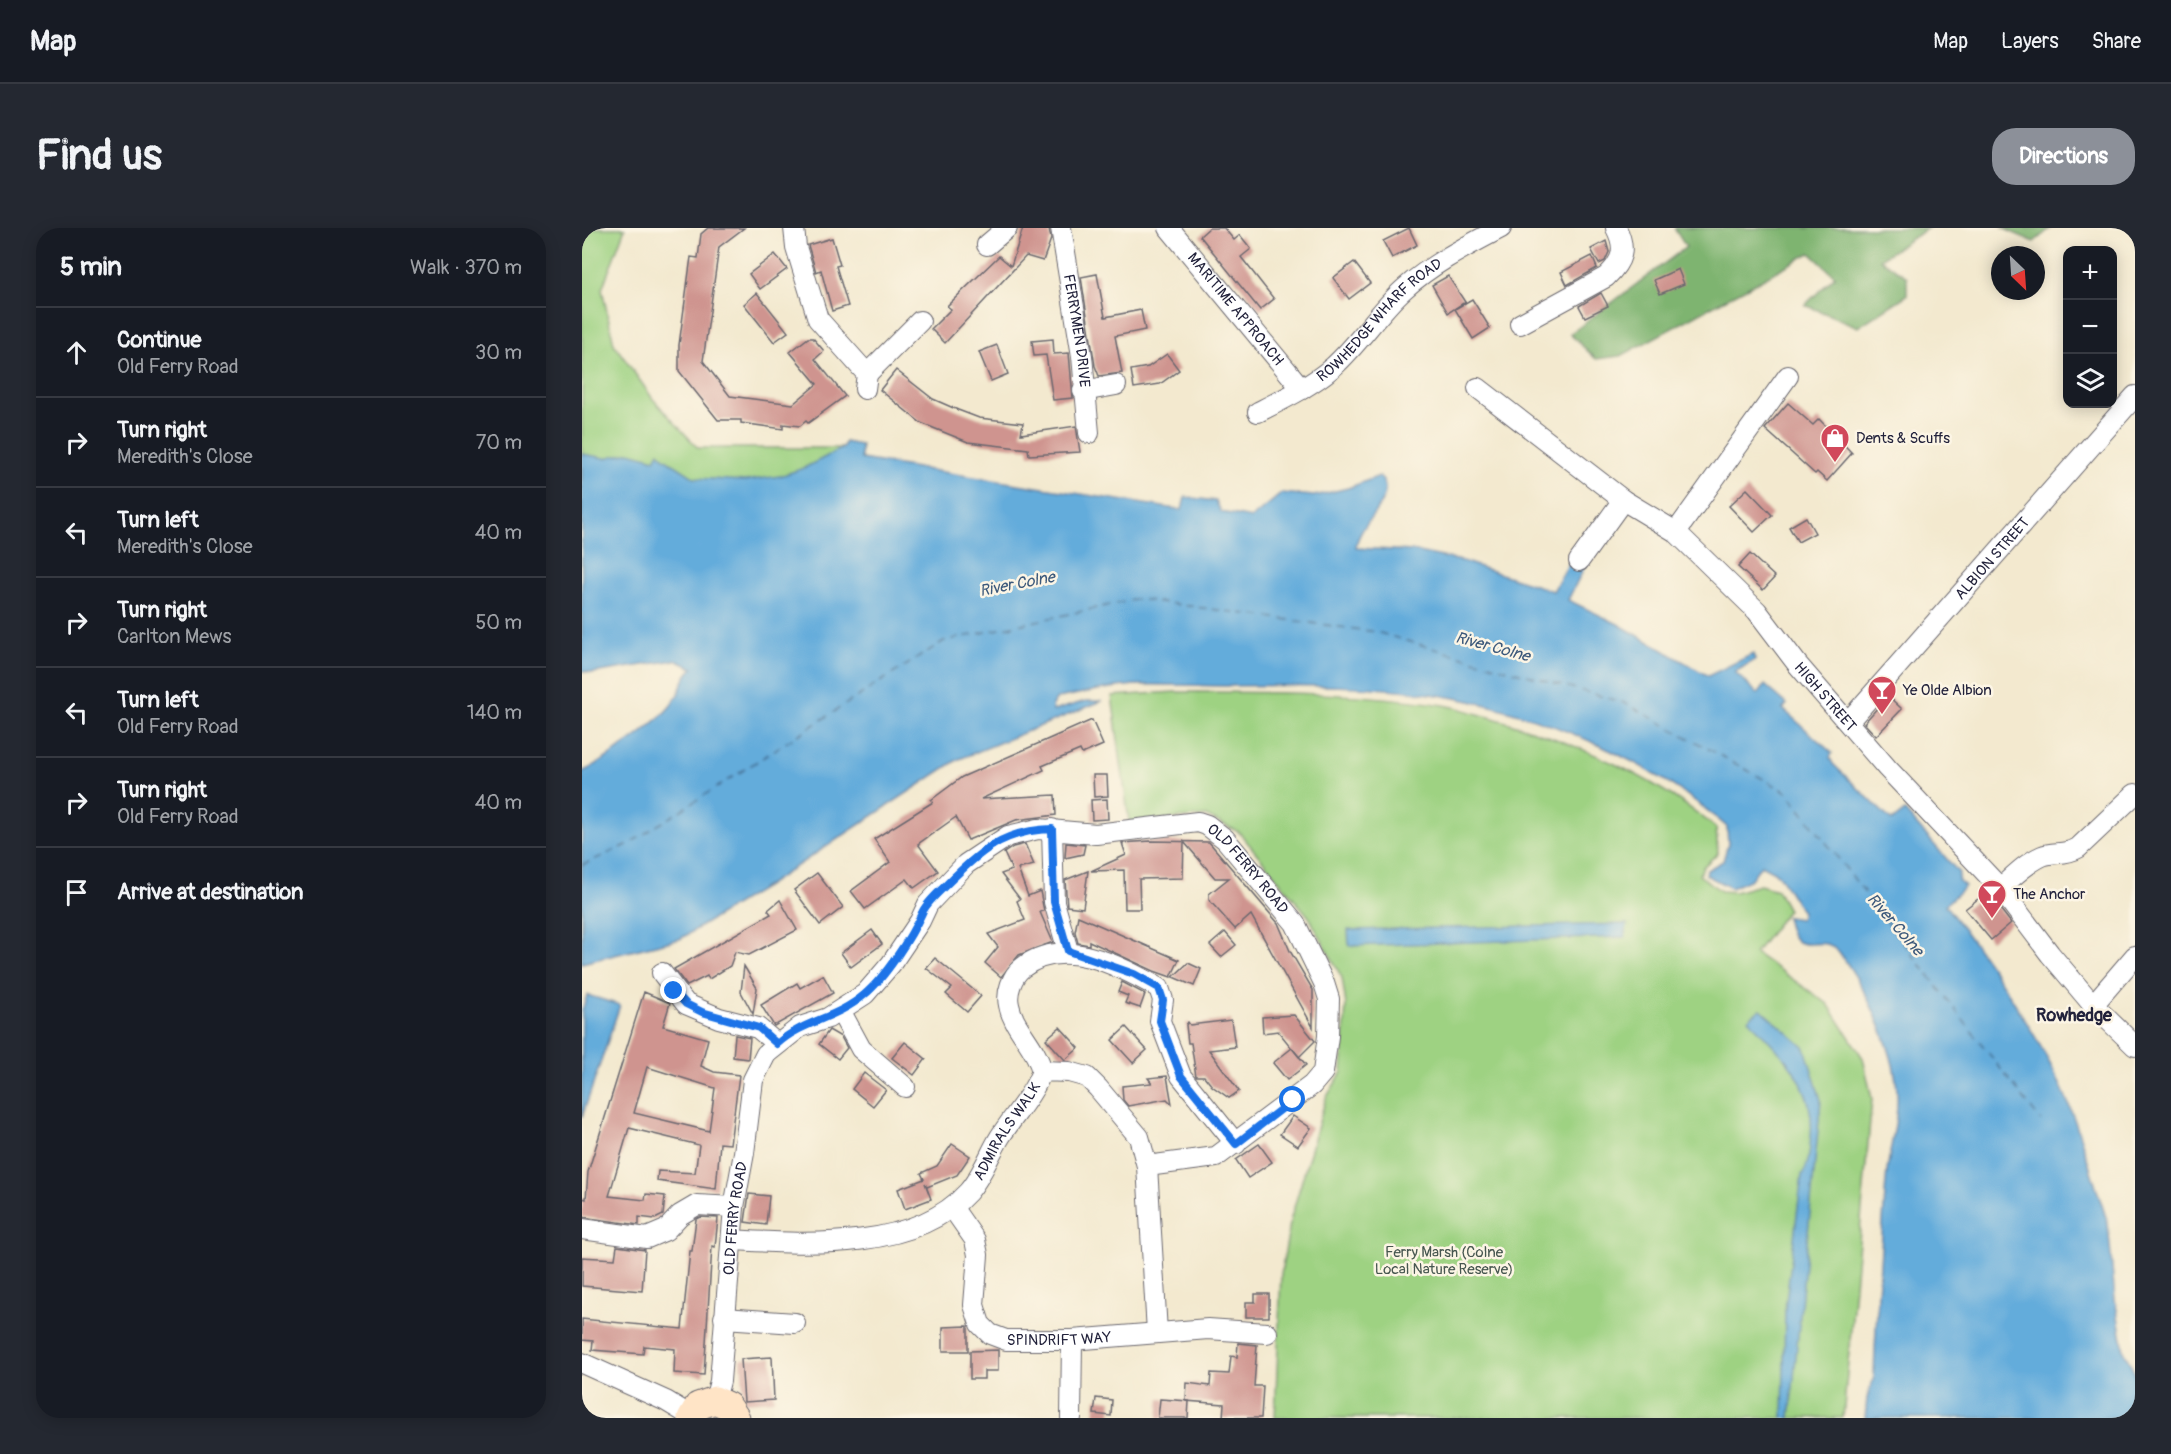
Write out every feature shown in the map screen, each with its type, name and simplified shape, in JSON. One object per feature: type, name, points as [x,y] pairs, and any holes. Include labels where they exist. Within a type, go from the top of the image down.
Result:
[{"type":"main road","points":[[691,1417],[698,1406],[715,1400],[728,1406],[736,1418]]},
{"type":"street","points":[[794,228],[796,247],[818,319],[866,382],[920,321]]},
{"type":"street","points":[[987,245],[1007,228]]},
{"type":"street","name":"FERRYMEN DRIVE","points":[[1061,228],[1082,356],[1083,391],[1089,433]]},
{"type":"street","name":"MARITIME APPROACH","points":[[1169,228],[1302,389]]},
{"type":"street","name":"ROWHEDGE WHARF ROAD","points":[[1258,412],[1302,389],[1334,366],[1406,288],[1446,257],[1501,228]]},
{"type":"street","points":[[1520,324],[1606,277],[1614,269],[1621,259],[1623,248],[1616,228]]},
{"type":"street","points":[[1676,532],[1788,376]]},
{"type":"street","points":[[1083,391],[1116,385]]},
{"type":"street","name":"HIGH STREET","points":[[1478,388],[1623,500],[1676,532],[1757,611],[1798,665],[1933,819],[2000,888],[2050,954],[2093,1005],[2135,1046]]},
{"type":"street","name":"ALBION STREET","points":[[1848,722],[2135,396]]},
{"type":"street","points":[[1578,561],[1623,500]]},
{"type":"street","points":[[2000,888],[2026,866],[2044,855],[2067,854],[2078,848],[2135,794]]},
{"type":"street","name":"OLD FERRY ROAD","points":[[715,1400],[720,1382],[734,1207],[744,1153],[753,1080],[766,1054],[800,1028],[841,1012],[875,985],[920,921],[928,904],[966,864],[1008,836],[1026,831],[1052,829],[1096,834],[1198,822],[1207,825],[1225,839],[1294,923],[1321,976],[1329,999],[1323,1072],[1312,1085],[1216,1157],[1207,1160],[1147,1166]]},
{"type":"street","points":[[1052,829],[1054,902],[1068,951]]},
{"type":"street","points":[[1042,1071],[1038,1055],[1008,1005],[1010,989],[1019,970],[1055,952],[1068,951],[1134,974],[1159,988],[1163,1000],[1160,1021],[1181,1076],[1236,1144]]},
{"type":"street","points":[[2093,1005],[2135,956]]},
{"type":"street","points":[[662,973],[686,1004],[719,1018],[759,1028],[777,1044]]},
{"type":"street","points":[[841,1012],[861,1049],[905,1087]]},
{"type":"street","name":"ADMIRALS WALK","points":[[732,1240],[808,1244],[865,1240],[926,1221],[952,1208],[981,1174],[999,1138],[1037,1083],[1042,1071],[1069,1072],[1087,1077],[1093,1082],[1139,1137],[1147,1166],[1157,1332]]},
{"type":"street","points":[[582,1229],[647,1238],[666,1230],[680,1215],[697,1205],[734,1207]]},
{"type":"street","name":"SPINDRIFT WAY","points":[[952,1208],[975,1240],[978,1255],[974,1305],[980,1324],[990,1334],[1006,1340],[1072,1340],[1157,1332],[1236,1329],[1267,1333]]},
{"type":"street","points":[[724,1318],[795,1323]]},
{"type":"street","points":[[1071,1418],[1072,1340]]},
{"type":"street","points":[[582,1363],[666,1401],[691,1417]]},
{"type":"green space","points":[[582,228],[625,228],[602,289],[614,344],[653,399],[698,448],[843,448],[845,442],[861,445],[861,459],[874,462],[582,570]]},
{"type":"green space","points":[[1674,228],[1928,228],[1880,259],[1907,277],[1907,295],[1858,327],[1805,305],[1835,276],[1810,253],[1621,356],[1596,359],[1570,334],[1686,247]]},
{"type":"green space","points":[[2002,228],[2051,228],[2034,242]]},
{"type":"green space","name":"Ferry Marsh (Colne Local Nature Reserve)","points":[[1176,692],[1377,697],[1450,706],[1523,727],[1582,749],[1639,776],[1692,809],[1716,828],[1718,853],[1703,867],[1699,875],[1721,891],[1735,892],[1760,885],[1777,890],[1788,910],[1755,953],[1828,1004],[1863,1058],[1872,1099],[1843,1418],[1275,1418],[1281,1274],[1291,1218],[1326,1098],[1342,1072],[1346,1005],[1342,978],[1309,917],[1239,832],[1206,816],[1129,822],[1112,696]]},
{"type":"water","name":"River Colne","points":[[845,442],[861,445],[861,459],[1182,510],[1185,497],[1216,501],[1221,512],[1252,518],[1282,493],[1314,496],[1348,488],[1379,476],[1384,484],[1385,493],[1363,529],[1356,548],[1413,551],[1462,561],[1553,591],[1572,558],[1586,564],[1568,600],[1618,624],[1708,676],[1753,654],[1755,660],[1735,672],[1758,694],[1765,685],[1787,704],[1783,709],[1832,753],[1830,758],[1833,764],[1892,821],[1905,811],[1959,873],[1958,880],[1965,886],[1945,905],[1978,949],[2028,1024],[2056,1075],[2081,1139],[2108,1224],[2115,1299],[2124,1351],[2135,1374],[2135,1418],[1865,1418],[1867,1398],[1874,1377],[1886,1181],[1897,1102],[1895,1074],[1890,1055],[1884,1035],[1866,995],[1845,960],[1834,947],[1818,943],[1799,943],[1794,939],[1786,917],[1800,919],[1802,912],[1778,874],[1761,865],[1751,879],[1731,888],[1706,875],[1707,870],[1723,861],[1728,844],[1727,827],[1699,804],[1635,763],[1599,745],[1526,716],[1427,693],[1369,688],[1138,685],[1108,688],[1058,698],[1052,705],[1053,711],[1086,701],[1102,701],[957,760],[765,887],[680,939],[582,963],[582,772],[617,751],[655,722],[675,699],[686,676],[693,668],[675,660],[593,673],[582,671],[582,454],[605,458],[630,452],[655,459],[659,452],[664,458],[695,478],[745,481],[780,476],[804,468],[843,448]]},
{"type":"water","points":[[1627,924],[1625,937],[1349,946],[1348,930]]},
{"type":"water","points":[[587,995],[620,1005],[582,1117],[582,1011]]},
{"type":"water","points":[[1761,1009],[1805,1048],[1821,1100],[1790,1418],[1783,1418],[1785,1309],[1802,1175],[1809,1157],[1811,1124],[1804,1089],[1796,1074],[1775,1047],[1748,1019]]},
{"type":"building","points":[[708,228],[744,228],[719,247],[703,361],[730,396],[793,404],[817,384],[790,352],[808,338],[813,338],[824,351],[815,359],[845,396],[808,423],[806,421],[800,426],[783,424],[783,429],[741,423],[741,420],[718,420],[679,371],[679,345],[691,257],[698,258],[701,234]]},
{"type":"building","points":[[1023,228],[1049,228],[1051,239],[1043,261],[1026,256],[945,343],[931,329],[951,309],[947,306],[999,256],[1011,266]]},
{"type":"building","points":[[1209,228],[1224,228],[1234,240],[1240,235],[1251,249],[1241,257],[1274,299],[1260,310],[1200,236]]},
{"type":"building","points":[[1409,228],[1417,245],[1392,258],[1383,241]]},
{"type":"building","points":[[832,238],[840,265],[836,266],[848,306],[832,311],[821,270],[816,272],[808,245]]},
{"type":"building","points":[[1606,241],[1609,252],[1605,261],[1599,264],[1591,249]]},
{"type":"building","points":[[775,254],[787,269],[760,289],[749,274]]},
{"type":"building","points":[[1592,256],[1597,268],[1567,285],[1561,272]]},
{"type":"building","points":[[1354,262],[1370,283],[1349,299],[1333,278]]},
{"type":"building","points":[[1678,269],[1684,284],[1660,294],[1654,280]]},
{"type":"building","points":[[1097,274],[1105,317],[1141,310],[1145,330],[1115,336],[1122,373],[1099,376],[1095,366],[1081,277]]},
{"type":"building","points":[[1448,276],[1465,302],[1448,313],[1432,285]]},
{"type":"building","points":[[757,293],[788,332],[774,342],[744,304]]},
{"type":"building","points":[[1601,293],[1608,306],[1585,317],[1579,306]]},
{"type":"building","points":[[1472,299],[1490,328],[1473,339],[1455,309]]},
{"type":"building","points":[[1053,339],[1054,354],[1069,353],[1073,398],[1053,400],[1046,355],[1034,356],[1032,341]]},
{"type":"building","points":[[997,345],[1008,374],[991,381],[979,352]]},
{"type":"building","points":[[1167,354],[1179,370],[1160,384],[1134,388],[1131,370],[1148,367]]},
{"type":"building","points":[[896,370],[933,399],[958,410],[979,418],[1023,423],[1021,434],[1076,426],[1080,452],[1029,455],[1028,449],[968,442],[921,423],[880,390]]},
{"type":"building","points":[[1788,403],[1813,425],[1819,419],[1852,453],[1827,481],[1817,472],[1815,474],[1765,429]]},
{"type":"building","points":[[1747,489],[1772,515],[1754,532],[1729,506]]},
{"type":"building","points":[[1806,517],[1815,533],[1798,542],[1789,527]]},
{"type":"building","points":[[1750,554],[1775,577],[1763,590],[1738,567]]},
{"type":"building","name":"Ye Olde Albion","points":[[1888,696],[1902,709],[1876,736],[1864,723]]},
{"type":"building","points":[[1092,720],[1103,745],[1082,754],[1080,750],[1042,766],[1044,770],[981,799],[1055,795],[1056,815],[1016,820],[968,840],[956,817],[918,844],[938,871],[914,888],[907,879],[865,909],[851,891],[890,862],[874,839],[933,802],[931,800],[962,777]]},
{"type":"building","points":[[1093,775],[1107,775],[1108,796],[1094,797]]},
{"type":"building","points":[[1107,799],[1108,819],[1092,820],[1091,800]]},
{"type":"building","points":[[1151,841],[1209,842],[1278,923],[1290,951],[1313,990],[1313,1027],[1251,915],[1235,929],[1209,900],[1209,894],[1229,878],[1215,878],[1184,842],[1183,878],[1139,879],[1140,909],[1125,909],[1124,870],[1091,871],[1126,855],[1122,843]]},
{"type":"building","points":[[1066,843],[1085,845],[1083,854],[1065,858]]},
{"type":"building","points":[[1025,844],[1034,865],[1018,869],[1028,896],[1040,891],[1044,911],[1040,912],[1053,942],[1019,955],[1001,977],[985,963],[998,947],[988,934],[1025,920],[1017,901],[1020,899],[1001,874],[1012,870],[1004,853],[1013,847]]},
{"type":"building","points":[[1088,871],[1083,908],[1067,906],[1065,880]]},
{"type":"building","points":[[817,873],[843,907],[820,925],[794,890]]},
{"type":"building","points":[[1987,892],[2011,923],[1991,940],[1965,909]]},
{"type":"building","points":[[780,900],[797,930],[749,955],[735,952],[730,966],[709,979],[707,976],[687,986],[674,969],[771,914],[768,910]]},
{"type":"building","points":[[1078,916],[1179,960],[1171,977],[1089,941],[1089,945],[1078,943],[1075,932]]},
{"type":"building","points":[[872,930],[882,944],[851,967],[841,953]]},
{"type":"building","points":[[1225,932],[1236,945],[1221,957],[1210,945]]},
{"type":"building","points":[[935,958],[981,996],[967,1012],[946,994],[952,988],[926,968]]},
{"type":"building","points":[[1188,963],[1201,969],[1194,986],[1173,977]]},
{"type":"building","points":[[744,966],[757,988],[753,1014],[741,992]]},
{"type":"building","points":[[823,975],[833,993],[774,1026],[761,1005],[797,983],[800,988]]},
{"type":"building","points":[[1122,982],[1145,994],[1140,1008],[1125,1003],[1128,996],[1118,992]]},
{"type":"building","points":[[644,992],[670,1003],[663,1026],[708,1039],[701,1066],[714,1072],[739,1075],[730,1144],[720,1143],[716,1189],[657,1181],[658,1171],[695,1173],[699,1145],[629,1128],[609,1196],[645,1200],[646,1194],[665,1196],[663,1215],[655,1219],[639,1217],[639,1225],[582,1217],[582,1198],[586,1199],[588,1172]],"holes":[[[647,1067],[715,1088],[709,1131],[634,1113]]]},
{"type":"building","points":[[1294,1015],[1315,1041],[1299,1057],[1278,1031],[1263,1033],[1262,1017]]},
{"type":"building","points":[[1231,1020],[1235,1047],[1209,1050],[1239,1091],[1229,1098],[1212,1086],[1204,1076],[1196,1076],[1186,1025],[1188,1022],[1190,1025]]},
{"type":"building","points":[[1060,1027],[1079,1048],[1065,1060],[1046,1039]]},
{"type":"building","points":[[1126,1027],[1147,1050],[1133,1063],[1112,1040]]},
{"type":"building","points":[[829,1030],[841,1037],[847,1048],[838,1059],[819,1044]]},
{"type":"building","points":[[735,1035],[750,1038],[748,1059],[733,1057]]},
{"type":"building","points":[[905,1042],[926,1059],[914,1075],[892,1058]]},
{"type":"building","points":[[1292,1048],[1306,1065],[1287,1080],[1273,1063]]},
{"type":"building","points":[[864,1073],[886,1090],[873,1106],[852,1089]]},
{"type":"building","points":[[1167,1076],[1172,1104],[1167,1099],[1128,1106],[1123,1100],[1122,1086],[1152,1083],[1148,1078]]},
{"type":"building","points":[[1293,1116],[1311,1128],[1298,1146],[1280,1134]]},
{"type":"building","points":[[952,1144],[970,1156],[957,1175],[927,1187],[925,1183],[931,1199],[905,1209],[898,1189],[924,1179],[921,1173],[937,1166]]},
{"type":"building","points":[[1259,1144],[1272,1162],[1248,1178],[1236,1160]]},
{"type":"building","points":[[749,1194],[769,1196],[766,1225],[745,1222]]},
{"type":"building","points":[[700,1217],[718,1218],[715,1247],[712,1246],[704,1375],[674,1373],[675,1349],[644,1346],[643,1354],[592,1350],[593,1341],[582,1340],[582,1319],[682,1329],[690,1251],[692,1251],[696,1219]]},
{"type":"building","points":[[617,1246],[645,1250],[642,1291],[582,1286],[582,1257],[615,1259]]},
{"type":"building","points":[[1255,1294],[1269,1294],[1269,1317],[1246,1317],[1246,1302],[1255,1302]]},
{"type":"building","points":[[968,1326],[968,1351],[943,1351],[943,1327]]},
{"type":"building","points":[[1238,1343],[1257,1345],[1254,1386],[1263,1386],[1261,1418],[1223,1418],[1224,1404],[1186,1401],[1187,1383],[1210,1386],[1211,1373],[1229,1374],[1231,1356],[1237,1357]]},
{"type":"building","points":[[998,1350],[998,1371],[984,1371],[984,1379],[970,1379],[970,1351]]},
{"type":"building","points":[[772,1357],[774,1400],[744,1402],[741,1359]]},
{"type":"building","points":[[1096,1398],[1112,1400],[1111,1416],[1094,1414]]},
{"type":"building","points":[[1160,1399],[1189,1401],[1188,1418],[1158,1418]]},
{"type":"ferry route","points":[[582,865],[627,845],[944,641],[1138,599],[1376,632],[1625,703],[1787,792],[2041,1121]]},
{"type":"place","name":"Dents & Scuffs","points":[[1835,464]]},
{"type":"place","name":"Ye Olde Albion","points":[[1882,716]]},
{"type":"place","name":"The Anchor","points":[[1992,920]]},
{"type":"district","name":"Rowhedge","points":[[2074,1015]]},
{"type":"route","points":[[674,991],[686,1004],[719,1018],[744,1022],[759,1028],[777,1044],[800,1028],[848,1008],[875,985],[905,940],[917,927],[928,904],[966,864],[991,845],[1008,836],[1026,831],[1052,829],[1054,902],[1068,951],[1134,974],[1159,988],[1163,1000],[1160,1021],[1181,1076],[1236,1144],[1293,1100]]}]
